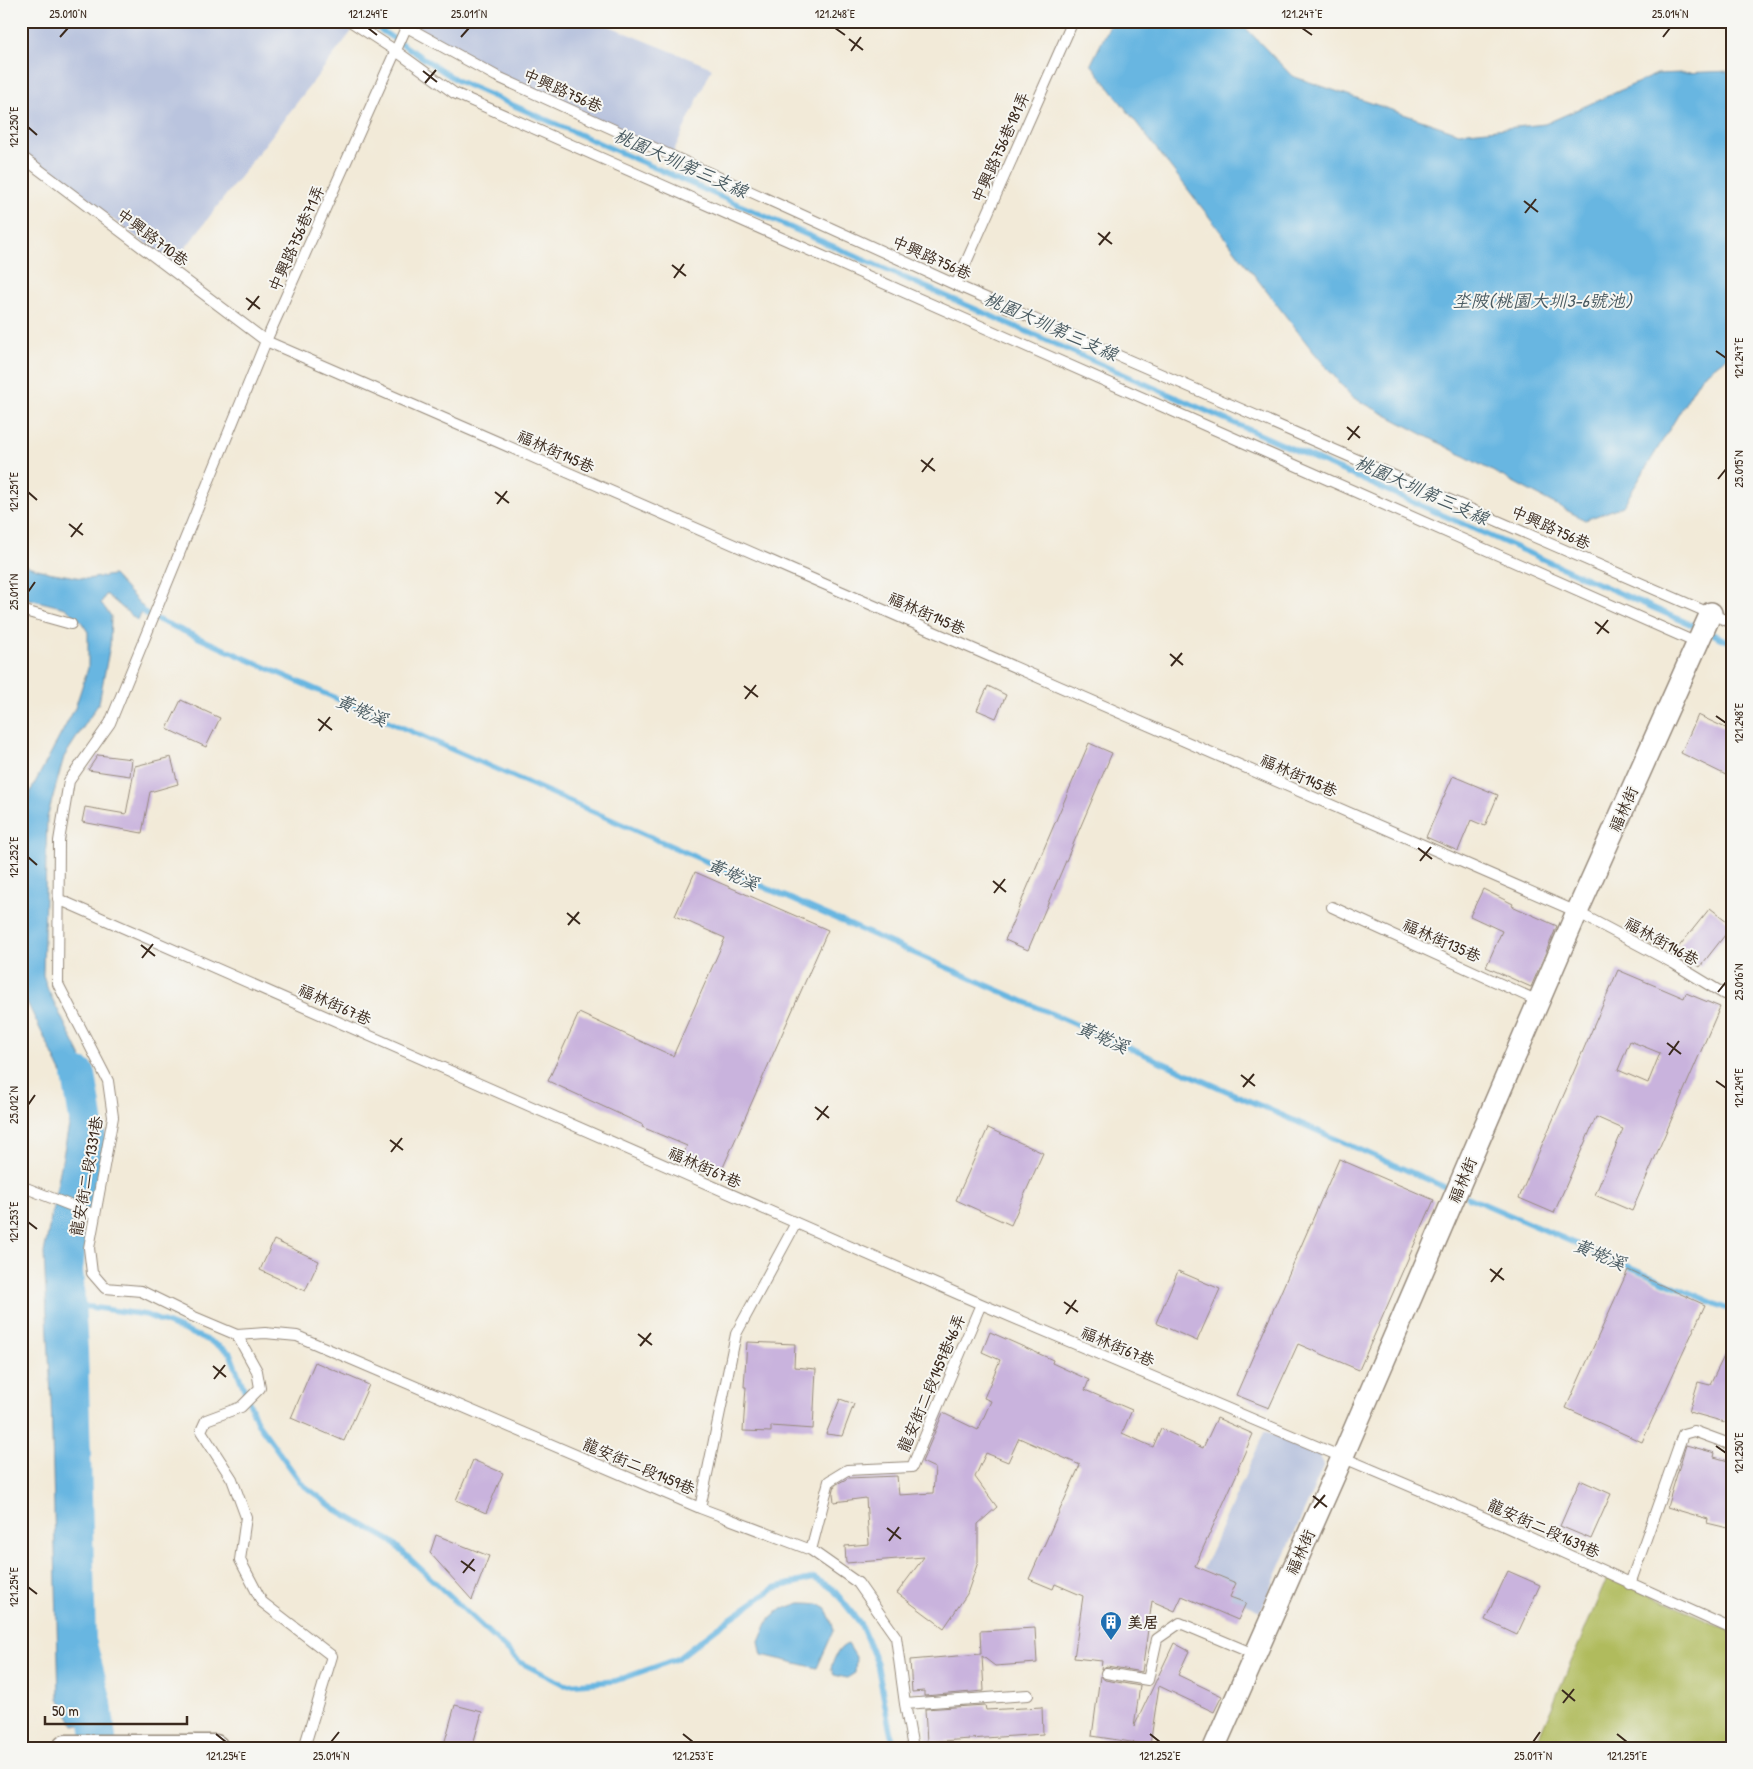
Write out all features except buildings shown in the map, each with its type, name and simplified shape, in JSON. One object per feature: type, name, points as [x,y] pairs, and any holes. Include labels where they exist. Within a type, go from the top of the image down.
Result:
[{"type":"street","name":"福林街","points":[[1214,1748],[1342,1458],[1538,1001],[1710,613]]},
{"type":"street","points":[[66,1748],[214,1748]]},
{"type":"lane","points":[[350,21],[396,51],[454,93],[1697,644]]},
{"type":"lane","name":"中興路756巷","points":[[396,21],[407,24],[496,76],[956,285],[1732,623]]},
{"type":"lane","name":"中興路756巷181弄","points":[[956,285],[1073,21]]},
{"type":"lane","name":"中興路756巷71弄","points":[[147,629],[266,341],[407,24]]},
{"type":"lane","name":"中興路710巷","points":[[21,156],[266,341]]},
{"type":"lane","name":"福林街145巷","points":[[266,341],[1577,912]]},
{"type":"lane","points":[[21,610],[71,624]]},
{"type":"lane","name":"龍安街二段1331巷","points":[[147,629],[110,723],[69,782],[59,841],[58,984],[108,1081],[113,1117],[89,1248],[92,1273],[105,1288],[141,1291],[237,1335]]},
{"type":"lane","name":"福林街67巷","points":[[58,898],[981,1304],[1342,1458]]},
{"type":"lane","name":"福林街135巷","points":[[1332,907],[1538,1001]]},
{"type":"lane","name":"福林街146巷","points":[[1577,912],[1674,963],[1724,994],[1732,994]]},
{"type":"lane","points":[[21,1186],[95,1215]]},
{"type":"lane","points":[[700,1508],[736,1334],[796,1223]]},
{"type":"lane","name":"龍安街二段1459巷46弄","points":[[810,1550],[829,1481],[847,1470],[912,1466],[981,1304]]},
{"type":"lane","name":"龍安街二段1459巷","points":[[237,1335],[264,1332],[297,1336],[700,1508],[810,1550],[858,1583],[896,1638],[913,1748]]},
{"type":"lane","points":[[237,1335],[257,1371],[260,1388],[241,1407],[206,1420],[201,1431],[232,1479],[246,1517],[240,1560],[262,1602],[332,1656],[304,1748]]},
{"type":"lane","points":[[1630,1584],[1683,1434],[1694,1431],[1732,1445]]},
{"type":"lane","name":"龍安街二段1639巷","points":[[1342,1458],[1502,1525],[1732,1629]]},
{"type":"lane","points":[[1106,1673],[1148,1680],[1158,1639],[1180,1623],[1254,1654]]},
{"type":"lane","points":[[905,1704],[1028,1696]]},
{"type":"shaded area","points":[[23,21],[339,21],[352,31],[173,264],[21,151],[21,23]]},
{"type":"shaded area","points":[[410,21],[597,21],[712,68],[672,155],[478,65],[410,23]]},
{"type":"shaded area","points":[[1265,1431],[1319,1452],[1323,1467],[1261,1611],[1230,1597],[1236,1583],[1203,1569]]},
{"type":"green space","points":[[1608,1576],[1732,1631],[1732,1748],[1534,1748]]},
{"type":"water","name":"坔陂(桃園大圳3-6號池)","points":[[1112,21],[1239,21],[1292,76],[1459,133],[1545,124],[1657,74],[1732,71],[1732,353],[1701,377],[1623,506],[1585,520],[1352,397],[1312,350],[1091,64]]},
{"type":"water","points":[[21,564],[48,572],[87,579],[113,575],[143,607],[138,621],[106,594],[101,603],[111,616],[110,645],[99,703],[64,757],[47,818],[43,975],[48,990],[85,1065],[89,1088],[72,1223],[67,1292],[71,1640],[76,1678],[81,1698],[97,1722],[74,1726],[59,1698],[51,1397],[44,1253],[73,1105],[67,1084],[21,990],[21,844],[30,792],[75,708],[88,668],[88,632],[80,620],[65,608],[21,597]]},
{"type":"water","points":[[800,1603],[821,1605],[827,1611],[834,1630],[817,1668],[762,1655],[759,1642],[767,1623],[777,1611]]},
{"type":"water","points":[[848,1644],[856,1657],[855,1673],[847,1678],[834,1675],[831,1668],[835,1657]]},
{"type":"waterway","name":"桃園大圳第三支線","points":[[367,21],[458,81],[1699,628]]},
{"type":"waterway","name":"黃墘溪","points":[[137,606],[147,615],[1447,1188]]},
{"type":"waterway","name":"桃園大圳第三支線","points":[[1708,632],[1732,643]]},
{"type":"waterway","points":[[75,1202],[89,1138],[79,1075]]},
{"type":"waterway","name":"黃墘溪","points":[[1468,1197],[1732,1311]]},
{"type":"waterway","points":[[69,1243],[66,1270],[71,1350],[79,1641],[95,1703],[100,1748]]},
{"type":"waterway","points":[[69,1304],[146,1315],[210,1341],[230,1353],[257,1422],[302,1484],[335,1509],[391,1541],[520,1662],[565,1685],[615,1681],[677,1659],[774,1588],[814,1578],[833,1589],[860,1623],[877,1663],[890,1731],[896,1748]]},
{"type":"place","name":"美居","points":[[1111,1641]]}]
